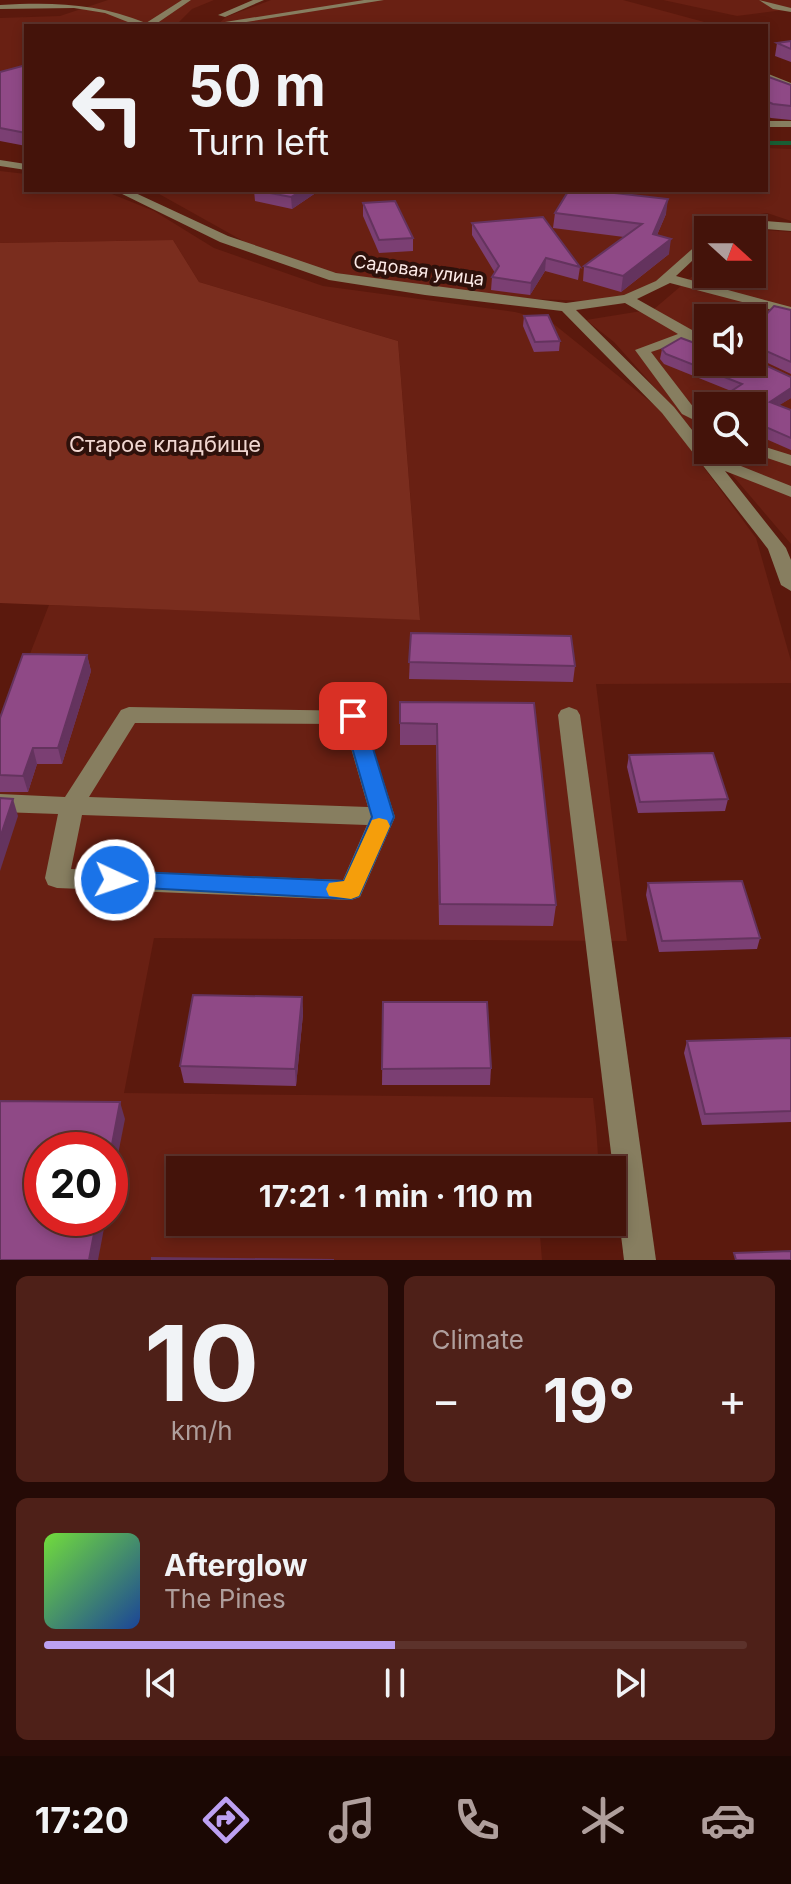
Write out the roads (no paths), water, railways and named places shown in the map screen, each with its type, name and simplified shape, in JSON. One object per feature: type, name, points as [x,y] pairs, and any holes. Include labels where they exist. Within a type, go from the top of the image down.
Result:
[{"type":"street","points":[[149,24],[187,0]]},
{"type":"street","points":[[206,24],[260,0]]},
{"type":"street","points":[[216,24],[380,0]]},
{"type":"street","points":[[763,0],[791,10]]},
{"type":"street","points":[[0,7],[84,4],[108,9],[142,24]]},
{"type":"street","points":[[768,77],[791,86]]},
{"type":"street","points":[[768,124],[791,124]]},
{"type":"street","points":[[0,163],[24,167]]},
{"type":"street","name":"Садовая улица","points":[[124,192],[224,239],[334,277],[566,307],[627,299],[667,278],[694,252]]},
{"type":"street","points":[[766,225],[791,227]]},
{"type":"street","points":[[667,278],[791,311]]},
{"type":"street","points":[[627,299],[694,338]]},
{"type":"street","points":[[566,307],[668,410],[694,442]]},
{"type":"street","points":[[688,335],[642,350],[688,411],[694,414]]},
{"type":"street","points":[[766,453],[791,461]]},
{"type":"street","points":[[711,464],[777,548],[791,585]]},
{"type":"street","points":[[724,464],[791,492]]},
{"type":"street","points":[[129,715],[353,716],[383,817],[351,890],[57,878],[72,805],[129,715]]},
{"type":"street","points":[[569,715],[640,1260]]},
{"type":"street","points":[[0,803],[383,817]]},
{"type":"waterway","points":[[768,143],[791,143]]},
{"type":"park label","name":"Старое кладбище","points":[[165,444]]}]
